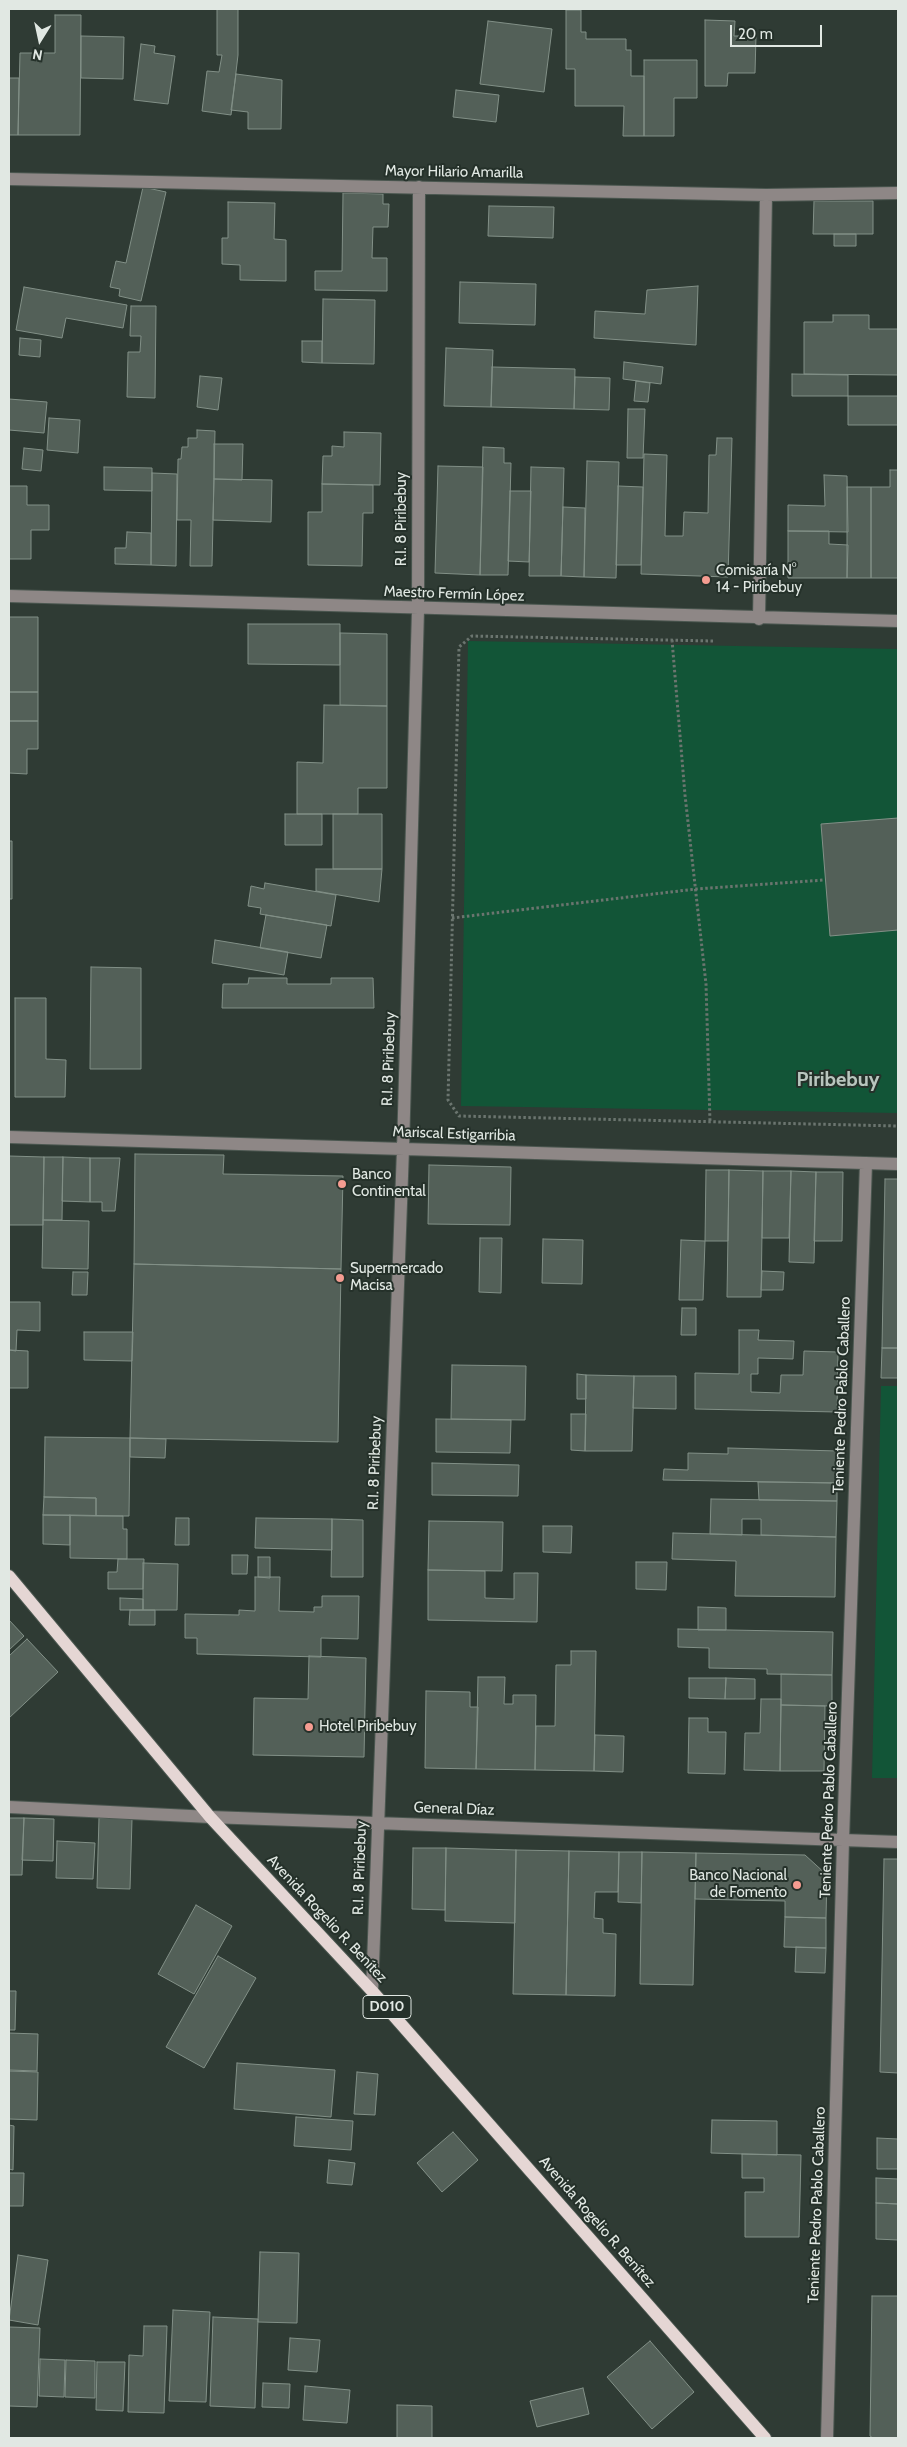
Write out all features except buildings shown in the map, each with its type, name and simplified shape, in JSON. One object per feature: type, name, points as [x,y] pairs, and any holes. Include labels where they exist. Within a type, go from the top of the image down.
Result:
[{"type":"main road","name":"Avenida Rogelio R. Benítez","points":[[9,1576],[210,1817],[372,1990],[765,2438]]},
{"type":"street","name":"Mayor Hilario Amarilla","points":[[9,179],[766,195],[898,193]]},
{"type":"street","name":"R.I. 8 Piribebuy","points":[[372,1990],[403,1149],[418,610],[419,187]]},
{"type":"street","points":[[759,619],[766,195]]},
{"type":"street","name":"Maestro Fermín López","points":[[9,596],[418,610],[898,621]]},
{"type":"street","name":"Mariscal Estigarribia","points":[[9,1137],[898,1164]]},
{"type":"street","name":"Teniente Pedro Pablo Caballero","points":[[827,2438],[843,1840],[866,1163]]},
{"type":"street","name":"General Díaz","points":[[9,1807],[210,1817],[898,1842]]},
{"type":"path","points":[[722,641],[472,636],[459,647],[448,1100],[459,1116],[898,1126]]},
{"type":"path","points":[[672,640],[706,984],[710,1122]]},
{"type":"path","points":[[452,918],[696,889],[824,880]]},
{"type":"green space","points":[[468,641],[898,649],[898,1113],[461,1106]]},
{"type":"green space","points":[[881,1386],[898,1386],[898,1778],[872,1778]]},
{"type":"place","name":"Comisaría N° 14 - Piribebuy","points":[[706,580]]},
{"type":"place","name":"Banco Continental","points":[[342,1184]]},
{"type":"place","name":"Supermercado Macisa","points":[[340,1278]]},
{"type":"place","name":"Hotel Piribebuy","points":[[309,1727]]},
{"type":"place","name":"Banco Nacional de Fomento","points":[[797,1885]]},
{"type":"district","name":"Piribebuy","points":[[838,1080]]}]
